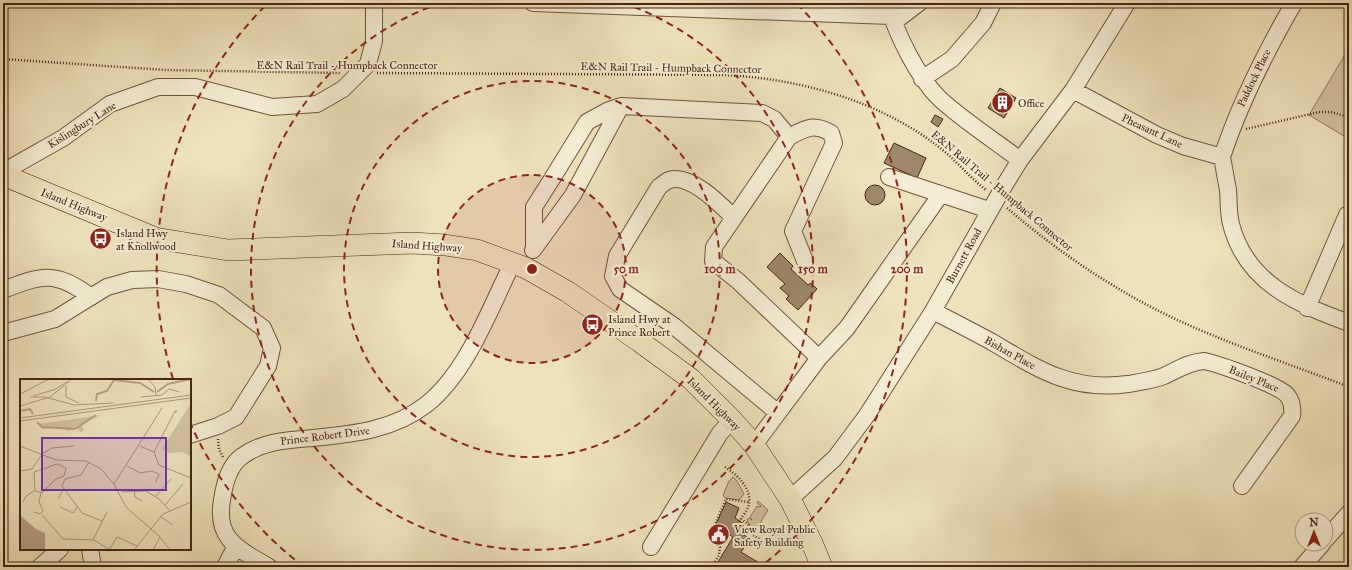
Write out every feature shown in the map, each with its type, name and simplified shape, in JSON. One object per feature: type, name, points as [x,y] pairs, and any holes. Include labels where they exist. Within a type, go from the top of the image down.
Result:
[{"type":"main road","name":"Island Highway","points":[[3,174],[155,238],[228,250],[418,243],[476,250],[519,265],[568,292],[639,340],[691,379],[732,420],[754,445],[790,499],[822,567]]},
{"type":"street","points":[[365,3],[378,3]]},
{"type":"street","name":"Kislingbury Lane","points":[[3,174],[63,138],[110,104],[158,87],[195,87],[272,107],[317,104],[348,85],[368,64],[374,41],[374,3]]},
{"type":"street","points":[[534,3],[693,5],[891,14],[919,3]]},
{"type":"street","points":[[922,79],[952,59],[983,23],[994,3]]},
{"type":"street","name":"Burnett Road","points":[[790,499],[835,458],[867,415],[933,311],[993,204],[1020,160],[1073,90],[1127,3]]},
{"type":"street","name":"Paddock Place","points":[[1222,157],[1230,132],[1244,98],[1275,36],[1294,3]]},
{"type":"street","points":[[891,14],[922,79],[940,99],[1020,160]]},
{"type":"street","name":"Pheasant Lane","points":[[1073,90],[1157,136],[1183,146],[1222,157]]},
{"type":"street","points":[[534,248],[534,207],[587,122],[609,110],[621,106],[762,113],[774,119],[789,137]]},
{"type":"street","points":[[534,248],[572,194],[621,106]]},
{"type":"street","points":[[805,261],[793,231],[834,143],[831,133],[821,128],[806,128],[789,137],[733,217],[714,247],[713,261],[738,281],[819,358]]},
{"type":"street","points":[[1222,157],[1231,224],[1247,262],[1276,289],[1307,308],[1349,323]]},
{"type":"street","points":[[889,177],[941,194],[993,204]]},
{"type":"street","points":[[733,217],[705,190],[682,180],[670,180],[659,187],[617,256],[613,276],[620,289],[674,326],[778,413]]},
{"type":"street","points":[[550,182],[572,194]]},
{"type":"street","points":[[754,445],[819,358],[847,328],[941,194]]},
{"type":"street","points":[[1307,308],[1347,215],[1349,215]]},
{"type":"street","name":"Prince Robert Drive","points":[[269,567],[236,546],[227,537],[222,529],[220,520],[222,495],[231,469],[240,458],[254,449],[272,443],[343,435],[380,428],[406,418],[427,404],[441,390],[458,368],[519,265],[534,248]]},
{"type":"street","points":[[3,290],[34,278],[56,278],[75,285],[91,297]]},
{"type":"street","points":[[3,333],[55,319],[107,287],[125,282],[158,279],[186,284],[220,295],[263,328],[272,348],[268,366],[236,417],[214,428],[191,435]]},
{"type":"street","name":"Bishan Place","points":[[933,311],[991,342],[1028,365],[1069,381],[1101,385],[1128,384],[1162,376]]},
{"type":"street","name":"Bailey Place","points":[[1162,376],[1195,362],[1204,361],[1279,389],[1290,399],[1292,411],[1288,423],[1242,486]]},
{"type":"street","points":[[651,547],[720,433],[732,420]]},
{"type":"street","points":[[1334,530],[1349,513]]},
{"type":"street","points":[[225,567],[236,546]]},
{"type":"street","points":[[40,567],[59,550]]},
{"type":"street","points":[[90,550],[93,567]]},
{"type":"street","points":[[1302,567],[1315,552]]},
{"type":"path","name":"E&N Rail Trail - Humpback Connector","points":[[3,59],[210,72],[725,75],[783,81],[841,96],[881,112],[902,123],[939,147],[993,204],[1073,260],[1150,306],[1207,332],[1349,387]]},
{"type":"path","points":[[1230,132],[1319,112],[1331,112],[1349,117]]},
{"type":"path","points":[[214,428],[221,455],[231,469]]},
{"type":"path","points":[[725,467],[737,475],[748,492],[748,507],[740,520],[748,524],[753,535],[771,546]]},
{"type":"path","points":[[712,567],[720,551],[719,543],[710,536],[726,499],[749,502]]},
{"type":"path","points":[[713,516],[718,518]]},
{"type":"shaded area","points":[[1349,48],[1349,139],[1309,115]]},
{"type":"shaded area","points":[[733,477],[744,494],[739,500],[725,498],[723,495],[729,481]]},
{"type":"shaded area","points":[[758,501],[768,510],[754,533],[747,520],[748,518],[752,520],[750,517],[757,506],[761,506],[757,503]]},
{"type":"building","name":"Office","points":[[1000,88],[1016,98],[1004,118],[988,108]]},
{"type":"building","points":[[935,115],[943,119],[938,127],[931,122]]},
{"type":"building","points":[[894,143],[926,158],[917,178],[884,163]]},
{"type":"building","points":[[875,185],[882,188],[885,195],[882,202],[875,205],[868,202],[865,195],[868,188]]},
{"type":"building","points":[[780,253],[793,266],[791,269],[808,285],[811,283],[817,289],[798,310],[786,299],[789,296],[780,288],[785,284],[767,267]]},
{"type":"building","name":"View Royal Public Safety Building","points":[[726,502],[739,508],[735,518],[744,524],[739,532],[750,539],[741,552],[766,567],[715,567],[733,537],[728,534],[725,541],[711,535]]},
{"type":"place","name":"Office","points":[[1002,103]]},
{"type":"place","name":"Island Hwy at Knollwood","points":[[101,239]]},
{"type":"place","name":"Island Hwy at Prince Robert","points":[[593,325]]},
{"type":"place","name":"View Royal Public Safety Building","points":[[719,535]]}]
